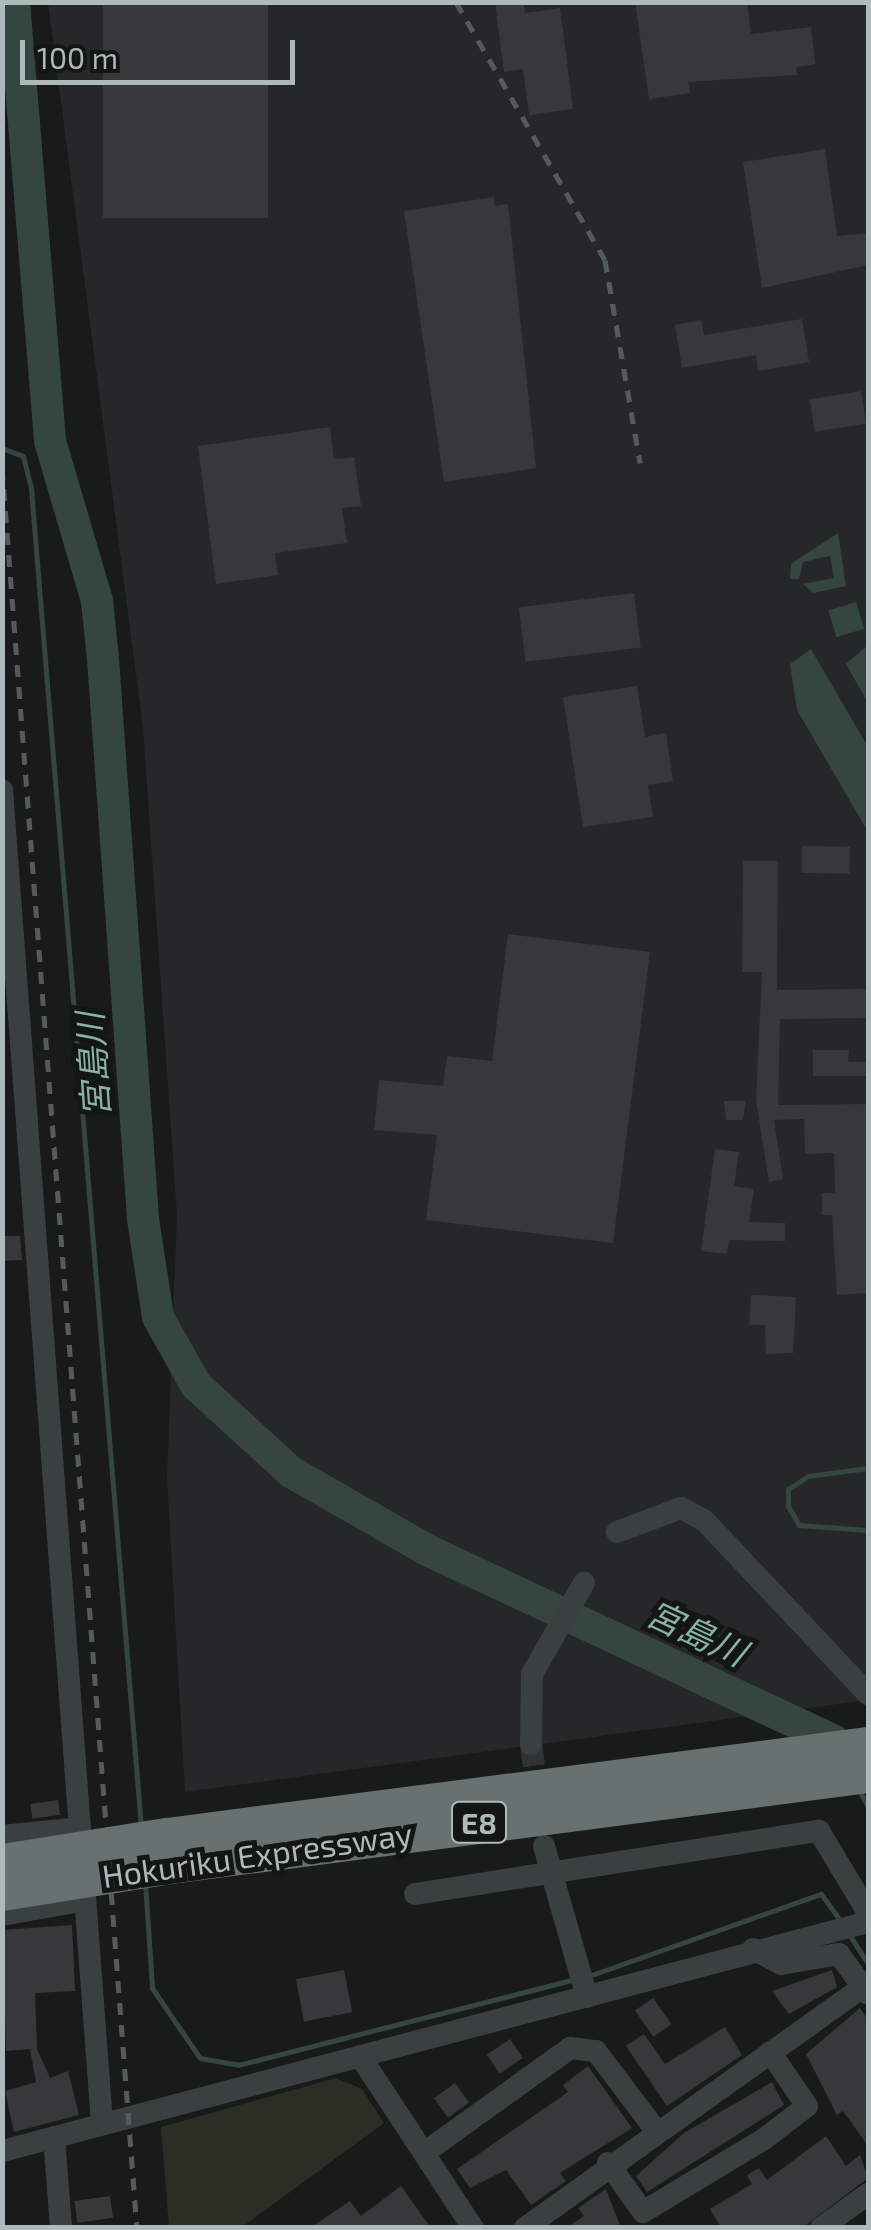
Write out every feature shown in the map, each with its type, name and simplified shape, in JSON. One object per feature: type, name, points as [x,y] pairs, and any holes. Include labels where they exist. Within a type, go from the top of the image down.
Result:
[{"type":"highway","name":"Hokuriku Expressway","points":[[2,1893],[169,1850],[762,1754],[868,1744]]},
{"type":"highway","name":"Hokuriku Expressway","points":[[2,1861],[169,1850],[868,1774]]},
{"type":"street","points":[[2,790],[12,1039],[102,2123]]},
{"type":"street","points":[[617,1532],[681,1508],[704,1520],[868,1694]]},
{"type":"street","points":[[531,1744],[532,1674],[584,1583]]},
{"type":"street","points":[[2,1836],[79,1828]]},
{"type":"street","points":[[414,1894],[820,1831],[868,1913]]},
{"type":"street","points":[[544,1846],[587,1997]]},
{"type":"street","points":[[2,1915],[84,1900]]},
{"type":"street","points":[[2,2150],[587,1997],[753,1948],[868,1922]]},
{"type":"street","points":[[525,2228],[654,2128],[866,1990],[838,1954],[780,1964],[753,1948]]},
{"type":"street","points":[[424,2153],[570,2048],[596,2051],[654,2128]]},
{"type":"street","points":[[608,2164],[643,2212],[764,2138],[807,2106],[770,2052]]},
{"type":"street","points":[[360,2056],[473,2228]]},
{"type":"street","points":[[54,2137],[61,2228]]},
{"type":"street","points":[[821,2228],[868,2194]]},
{"type":"shaded area","points":[[48,3],[868,3],[868,1700],[185,1792],[167,1478],[177,1215],[143,728]]},
{"type":"shaded area","points":[[838,533],[846,586],[813,593],[803,584],[834,578],[830,556],[803,562],[799,579],[790,579],[791,564]]},
{"type":"shaded area","points":[[856,602],[864,629],[836,637],[828,610]]},
{"type":"shaded area","points":[[868,645],[868,703],[846,664]]},
{"type":"shaded area","points":[[811,649],[868,747],[868,832],[797,710],[790,664]]},
{"type":"shaded area","points":[[336,2078],[362,2089],[384,2123],[242,2227],[169,2227],[161,2127]]},
{"type":"building","points":[[103,2],[268,2],[268,218],[103,218]]},
{"type":"building","points":[[495,2],[524,2],[525,13],[560,8],[573,109],[529,115],[523,69],[504,72]]},
{"type":"building","points":[[635,2],[747,2],[751,34],[811,27],[815,64],[796,67],[797,75],[688,82],[690,93],[649,99]]},
{"type":"building","points":[[825,149],[837,236],[868,233],[868,265],[762,288],[743,162]]},
{"type":"building","points":[[494,197],[495,206],[508,204],[536,468],[444,482],[404,211]]},
{"type":"building","points":[[802,319],[809,362],[758,371],[756,355],[682,368],[675,325],[701,320],[704,335]]},
{"type":"building","points":[[861,391],[866,424],[815,432],[810,399]]},
{"type":"building","points":[[330,427],[334,459],[354,457],[361,506],[342,508],[347,543],[275,553],[278,575],[216,584],[198,446]]},
{"type":"building","points":[[634,593],[641,648],[526,662],[519,607]]},
{"type":"building","points":[[637,686],[645,737],[666,733],[673,781],[648,785],[653,817],[583,827],[563,697]]},
{"type":"building","points":[[802,846],[850,847],[850,874],[802,873]]},
{"type":"building","points":[[743,861],[778,861],[777,990],[868,989],[868,1018],[780,1019],[778,1105],[868,1104],[868,1293],[837,1295],[832,1215],[822,1215],[822,1193],[835,1193],[834,1153],[805,1154],[804,1119],[774,1120],[783,1179],[769,1182],[756,1100],[762,972],[742,972]]},
{"type":"building","points":[[508,934],[650,952],[613,1243],[426,1220],[437,1135],[374,1130],[379,1080],[443,1086],[447,1056],[492,1061]]},
{"type":"building","points":[[813,1050],[849,1050],[848,1062],[868,1062],[868,1076],[813,1076]]},
{"type":"building","points":[[724,1101],[746,1101],[743,1120],[726,1120]]},
{"type":"building","points":[[715,1149],[739,1152],[734,1186],[754,1189],[749,1222],[785,1223],[785,1241],[729,1240],[727,1254],[701,1251]]},
{"type":"building","points":[[4,1236],[20,1236],[22,1260],[2,1261]]},
{"type":"building","points":[[751,1295],[796,1297],[793,1353],[766,1354],[765,1325],[749,1325]]},
{"type":"building","points":[[58,1800],[60,1815],[32,1819],[30,1804]]},
{"type":"building","points":[[72,1925],[75,1991],[35,1993],[37,2049],[50,2078],[68,2071],[79,2115],[14,2132],[5,2091],[36,2082],[30,2049],[6,2051],[2,1930]]},
{"type":"building","points":[[344,1970],[352,2012],[304,2022],[296,1979]]},
{"type":"building","points":[[832,1970],[837,1987],[789,2014],[772,1991]]},
{"type":"building","points":[[653,1998],[671,2024],[653,2037],[635,2011]]},
{"type":"building","points":[[860,2008],[868,2020],[868,2146],[843,2111],[837,2115],[806,2054]]},
{"type":"building","points":[[725,2027],[742,2055],[667,2106],[626,2046],[644,2034],[665,2064]]},
{"type":"building","points":[[510,2039],[523,2058],[500,2074],[487,2055]]},
{"type":"building","points":[[588,2066],[632,2128],[560,2173],[566,2181],[531,2205],[506,2170],[470,2188],[457,2169],[568,2092],[563,2085]]},
{"type":"building","points":[[772,2082],[784,2105],[647,2192],[636,2176],[684,2133]]},
{"type":"building","points":[[455,2083],[469,2102],[448,2118],[434,2098]]},
{"type":"building","points":[[826,2136],[846,2166],[860,2155],[868,2178],[802,2228],[721,2228],[710,2209],[752,2184],[747,2175],[759,2168],[767,2180]]},
{"type":"building","points":[[401,2186],[431,2228],[310,2228],[350,2201],[361,2216]]},
{"type":"building","points":[[606,2189],[621,2228],[566,2228],[584,2216],[578,2208]]},
{"type":"building","points":[[110,2196],[113,2218],[77,2223],[74,2201]]},
{"type":"waterway","name":"宮島川","points":[[14,2],[50,441],[97,601],[143,1219],[158,1317],[196,1385],[291,1472],[427,1550],[833,1740]]},
{"type":"waterway","points":[[2,448],[23,456],[31,489],[141,1826]]},
{"type":"waterway","points":[[868,1468],[808,1476],[788,1489],[788,1506],[799,1525],[868,1530]]},
{"type":"waterway","points":[[860,1792],[868,1807]]},
{"type":"waterway","points":[[145,1882],[152,1988],[200,2058],[238,2065],[575,1979]]},
{"type":"waterway","points":[[586,1977],[821,1894],[841,1922]]},
{"type":"waterway","points":[[850,1936],[868,1964]]},
{"type":"tunnel","points":[[531,1744],[538,1798]]},
{"type":"railway","points":[[456,2],[605,260],[640,463]]},
{"type":"railway","points":[[2,467],[137,2228]]}]
